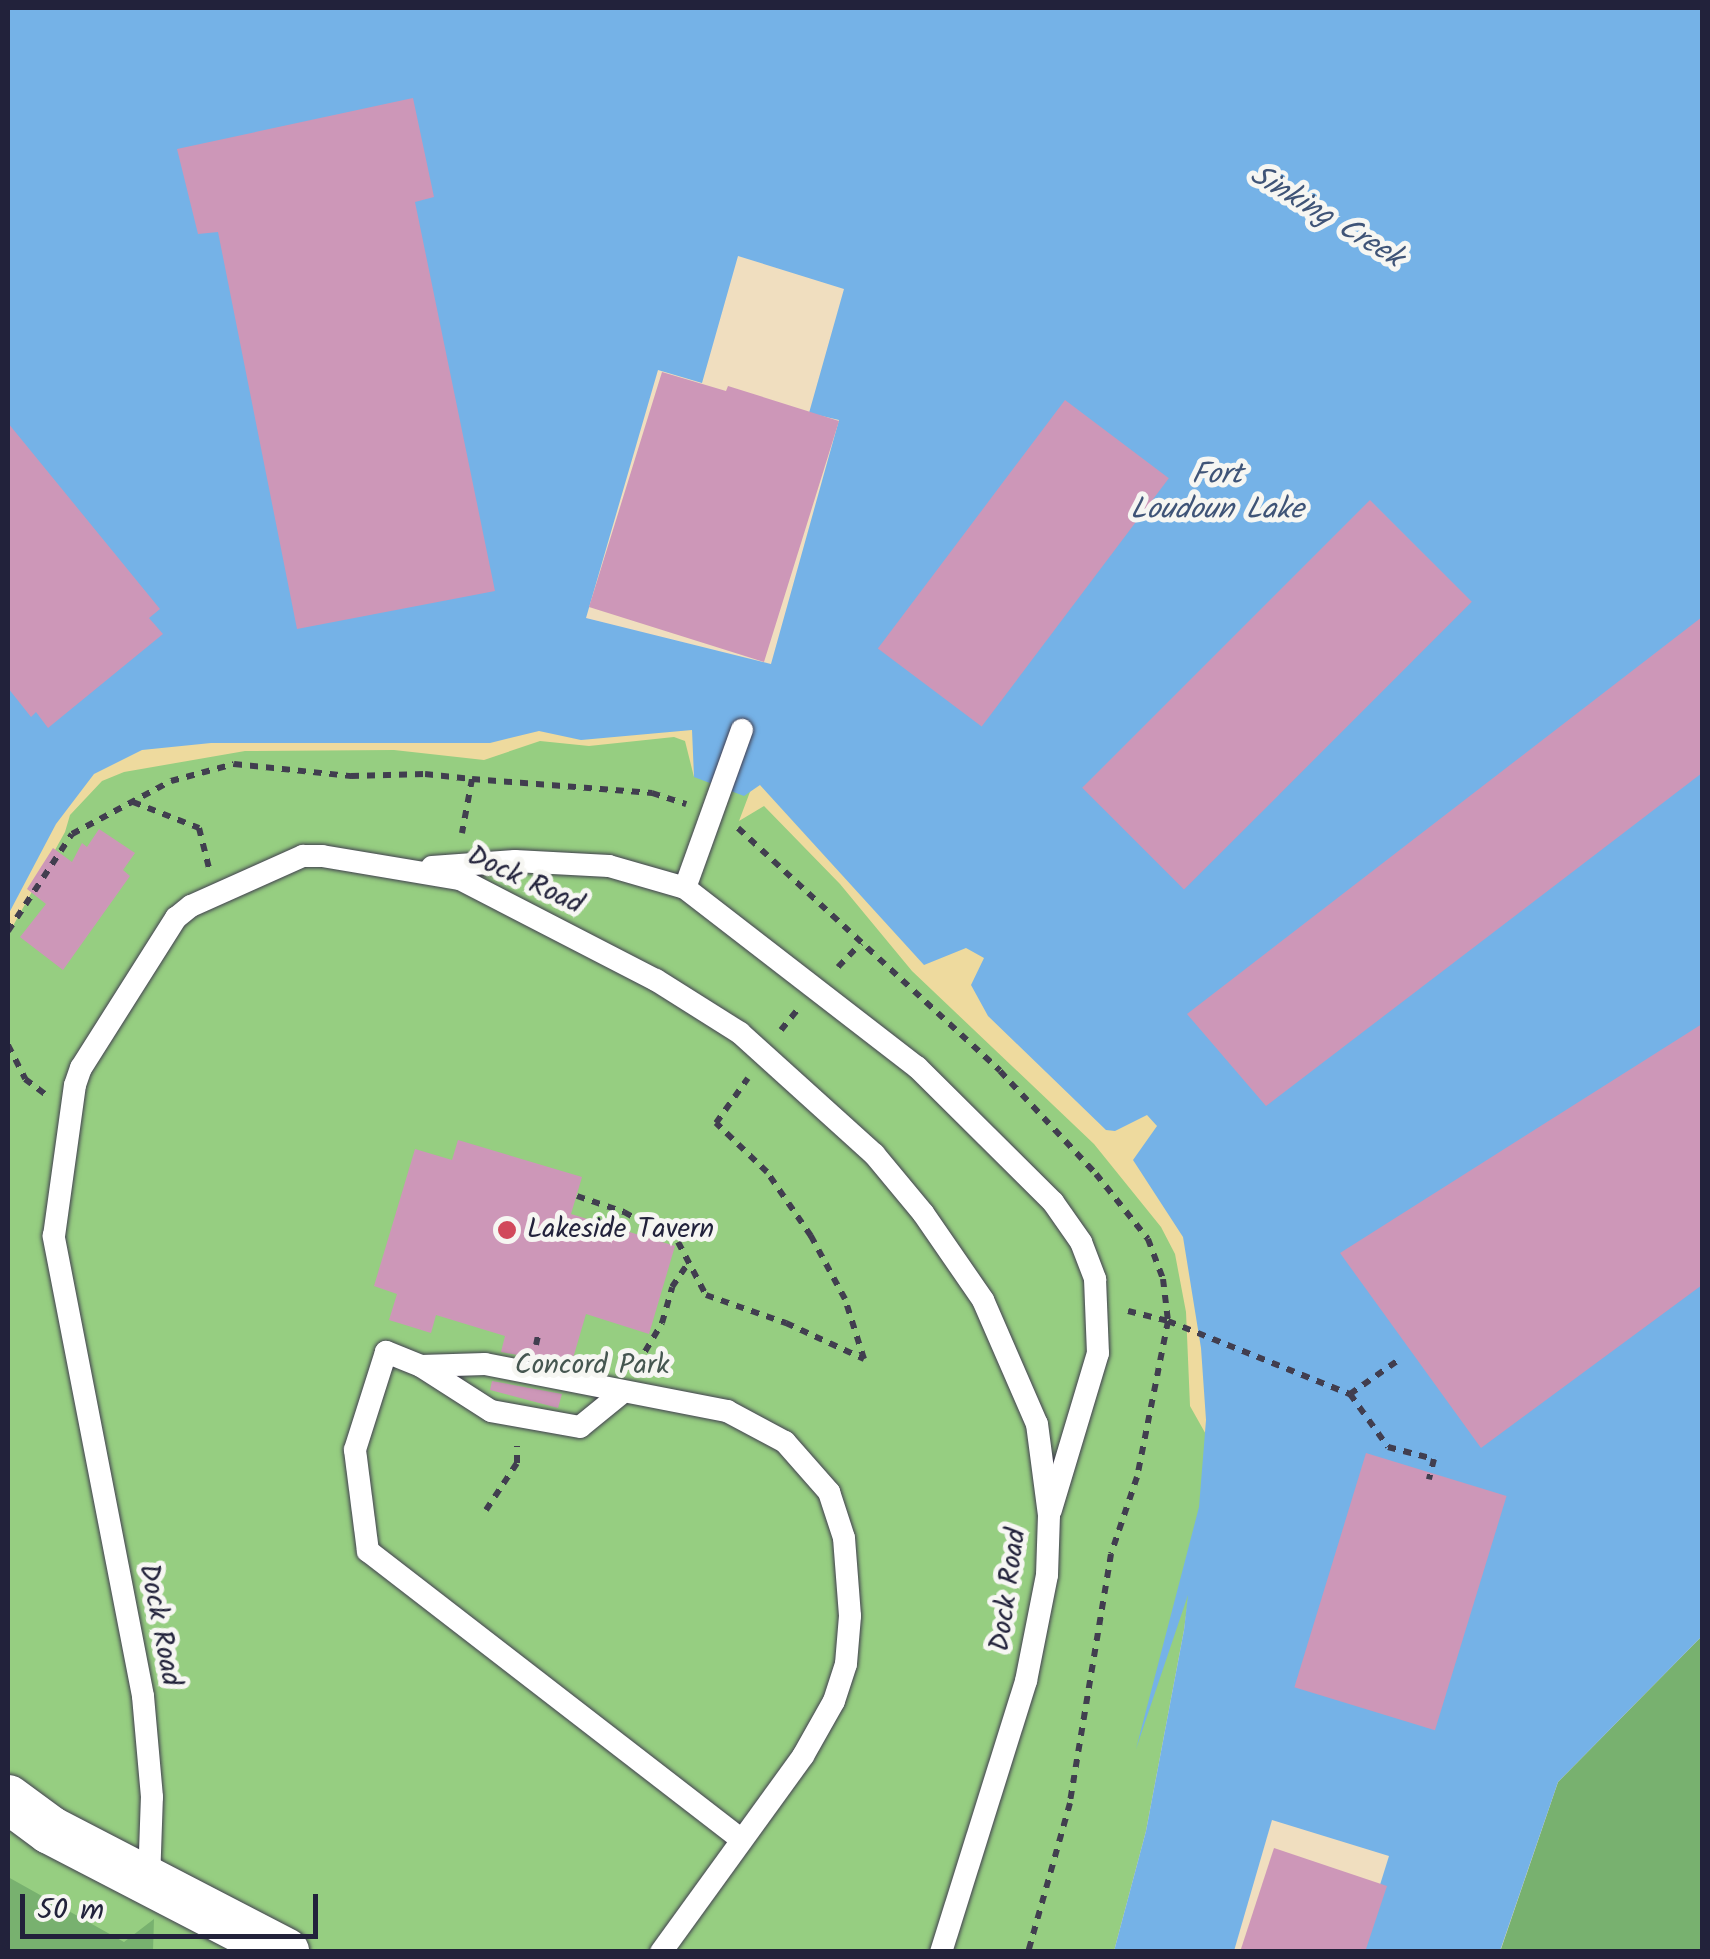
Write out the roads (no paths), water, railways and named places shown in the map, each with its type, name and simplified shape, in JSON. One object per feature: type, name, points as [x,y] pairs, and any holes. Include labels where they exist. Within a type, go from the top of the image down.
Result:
[{"type":"street","points":[[8,1799],[50,1830],[285,1952]]},
{"type":"lane","points":[[685,888],[742,730]]},
{"type":"lane","name":"Dock Road","points":[[149,1880],[152,1797],[143,1696],[54,1236],[71,1114],[81,1068],[176,918],[215,895],[303,856],[460,878],[656,980],[740,1033],[860,1140],[923,1213],[983,1300],[1037,1424],[1049,1515],[1047,1574],[1026,1681],[941,1952]]},
{"type":"lane","points":[[408,870],[457,863],[608,866],[685,888],[917,1068],[1053,1202],[1081,1242],[1095,1279],[1098,1353],[1049,1515]]},
{"type":"lane","points":[[622,1392],[580,1427],[492,1411],[421,1366],[386,1352],[355,1450],[368,1550],[740,1839]]},
{"type":"lane","points":[[421,1366],[485,1364],[727,1411],[760,1427],[810,1466],[829,1492],[840,1519],[850,1616],[846,1664],[834,1701],[802,1756],[661,1952]]},
{"type":"water","name":"Fort Loudoun Lake","points":[[8,8],[1702,8],[1702,1636],[1558,1782],[1500,1951],[1114,1951],[1146,1831],[1184,1630],[1188,1595],[1136,1749],[1199,1507],[1206,1420],[1201,1348],[1183,1237],[1133,1160],[1157,1126],[1147,1115],[1115,1131],[1106,1130],[988,1016],[971,985],[984,958],[966,948],[924,965],[760,785],[744,796],[694,777],[692,730],[581,740],[539,731],[490,743],[211,743],[142,750],[94,774],[56,824],[8,915]]},
{"type":"place","name":"Lakeside Tavern","points":[[507,1230]]},
{"type":"water label","name":"Sinking Creek","points":[[1326,217]]},
{"type":"park label","name":"Concord Park","points":[[592,1366]]}]
